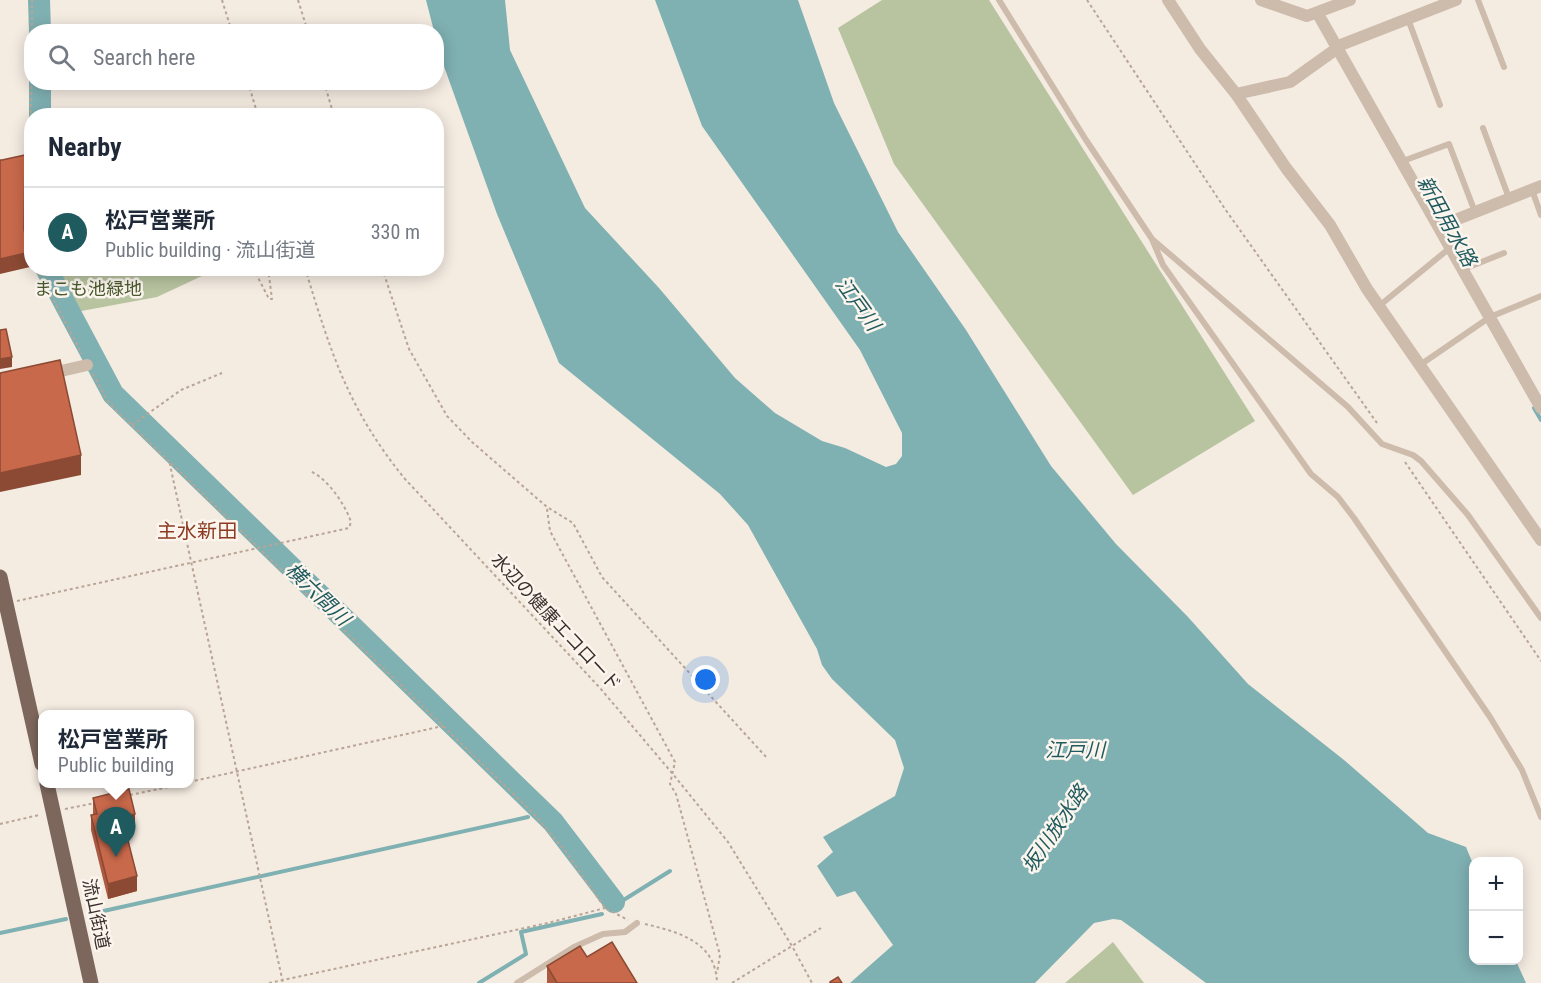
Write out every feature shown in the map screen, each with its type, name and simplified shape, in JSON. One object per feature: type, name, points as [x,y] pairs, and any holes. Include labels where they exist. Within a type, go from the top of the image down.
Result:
[{"type":"main road","points":[[0,577],[38,746]]},
{"type":"main road","name":"流山街道","points":[[48,788],[91,983]]},
{"type":"street","points":[[1168,0],[1200,49],[1236,94],[1286,168],[1330,225],[1379,306],[1541,540]]},
{"type":"street","points":[[1261,0],[1307,16],[1318,14],[1350,0]]},
{"type":"street","points":[[1236,94],[1290,82],[1338,47],[1456,0]]},
{"type":"street","points":[[1318,14],[1404,161],[1541,407]]},
{"type":"street","points":[[0,167],[24,162]]},
{"type":"street","points":[[1440,226],[1536,188]]},
{"type":"street","points":[[33,378],[87,365]]},
{"type":"lane","points":[[999,0],[1152,239],[1163,266],[1282,435],[1311,474],[1347,508],[1424,618],[1522,770],[1541,817]]},
{"type":"lane","points":[[1478,0],[1504,67]]},
{"type":"lane","points":[[1408,18],[1440,105]]},
{"type":"lane","points":[[1483,128],[1509,198]]},
{"type":"lane","points":[[1404,161],[1449,144],[1475,212]]},
{"type":"lane","points":[[1536,188],[1541,215]]},
{"type":"lane","points":[[1152,239],[1182,262],[1348,407],[1382,444],[1413,455],[1421,461],[1468,515],[1541,618]]},
{"type":"lane","points":[[1379,306],[1451,246]]},
{"type":"lane","points":[[1464,269],[1504,254]]},
{"type":"lane","points":[[1419,365],[1490,317],[1541,296]]},
{"type":"lane","points":[[517,983],[574,947],[603,934],[625,932],[637,923]]},
{"type":"path","points":[[32,0],[32,24]]},
{"type":"path","points":[[222,0],[230,24]]},
{"type":"path","points":[[298,0],[306,24]]},
{"type":"path","points":[[1087,0],[1225,209],[1382,430]]},
{"type":"path","points":[[250,90],[256,108]]},
{"type":"path","points":[[326,90],[332,108]]},
{"type":"path","points":[[41,276],[107,400],[551,832],[605,908],[615,916],[682,933],[700,944],[710,956],[717,973]]},
{"type":"path","points":[[257,276],[269,299],[272,298],[269,276]]},
{"type":"path","name":"水辺の健康エコロード","points":[[308,276],[339,372],[351,400],[381,450],[405,480],[600,688],[728,842],[812,983]]},
{"type":"path","points":[[385,276],[409,349],[447,416],[472,442],[547,507],[573,523],[602,577],[767,758]]},
{"type":"path","points":[[132,425],[181,390],[222,373]]},
{"type":"path","points":[[1398,451],[1541,661]]},
{"type":"path","points":[[171,463],[190,563],[283,981]]},
{"type":"path","points":[[6,603],[349,528],[351,522],[348,513],[319,474],[310,471]]},
{"type":"path","points":[[547,507],[550,531],[675,762],[670,784],[676,794],[720,956],[717,983]]},
{"type":"path","points":[[194,781],[443,726]]},
{"type":"path","points":[[128,796],[162,788]]},
{"type":"path","points":[[0,824],[105,801]]},
{"type":"path","points":[[269,983],[548,923],[605,908]]},
{"type":"path","points":[[732,983],[821,928]]},
{"type":"green space","points":[[882,0],[989,0],[1255,421],[1133,495],[894,164],[838,28]]},
{"type":"green space","name":"まこも池緑地","points":[[54,276],[202,276],[157,297],[76,312]]},
{"type":"green space","points":[[1113,942],[1144,983],[1065,983]]},
{"type":"water","name":"江戸川","points":[[426,0],[505,0],[510,50],[585,208],[659,288],[735,378],[775,413],[822,441],[845,448],[886,467],[896,464],[902,456],[902,433],[860,350],[702,126],[655,0],[798,0],[834,103],[898,232],[966,330],[1051,466],[1116,544],[1188,617],[1248,684],[1344,760],[1428,833],[1466,847],[1470,857],[1469,965],[1518,965],[1526,983],[1206,983],[1121,920],[1113,919],[1094,923],[1035,983],[850,983],[893,945],[855,891],[837,897],[817,866],[833,852],[823,837],[895,796],[904,768],[895,740],[832,679],[822,665],[817,649],[748,525],[720,494],[559,363],[497,214],[444,66],[444,24],[432,24]]},
{"type":"building","points":[[24,155],[24,253],[0,259],[0,160]]},
{"type":"building","points":[[6,329],[12,357],[0,359],[0,330]]},
{"type":"building","points":[[60,360],[81,455],[0,473],[0,373]]},
{"type":"building","points":[[129,789],[135,814],[122,817],[137,876],[108,884],[91,815],[97,814],[93,798]]},
{"type":"building","points":[[612,942],[637,983],[557,983],[547,966],[580,946],[587,957]]},
{"type":"building","points":[[838,977],[842,983],[830,983],[830,982]]},
{"type":"waterway","name":"横六間川","points":[[39,0],[40,24]]},
{"type":"waterway","name":"横六間川","points":[[40,90],[40,108]]},
{"type":"waterway","name":"横六間川","points":[[50,276],[113,394],[553,822],[614,902]]},
{"type":"waterway","name":"新田用水路","points":[[1534,408],[1541,420]]},
{"type":"waterway","points":[[90,914],[528,817]]},
{"type":"waterway","points":[[614,906],[670,871]]},
{"type":"waterway","points":[[479,983],[526,954],[521,932],[602,914]]},
{"type":"waterway","points":[[0,933],[66,919]]},
{"type":"place","name":"松戸営業所","points":[[116,857]]},
{"type":"district","name":"主水新田","points":[[197,531]]},
{"type":"water label","name":"坂川放水路","points":[[1055,829]]}]
